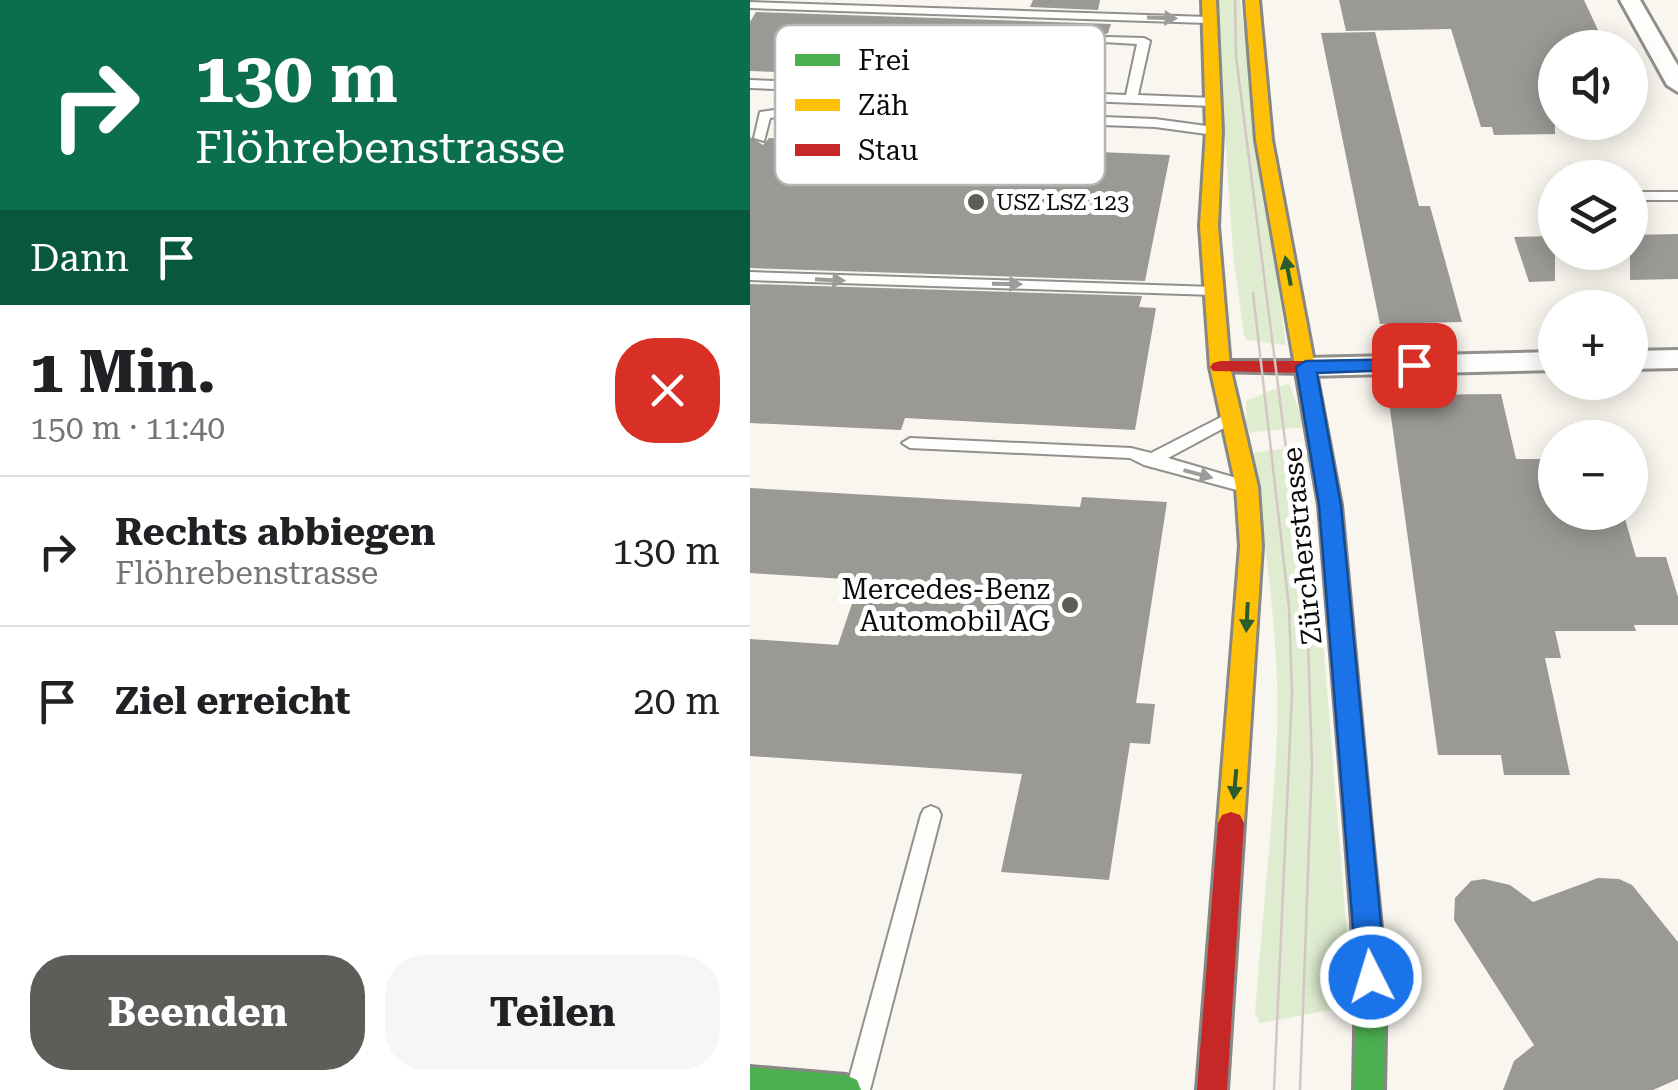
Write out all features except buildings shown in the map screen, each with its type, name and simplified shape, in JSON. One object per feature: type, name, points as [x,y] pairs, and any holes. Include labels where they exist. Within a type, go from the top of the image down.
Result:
[{"type":"main road","name":"Zürcherstrasse","points":[[1252,0],[1264,140],[1323,452],[1339,600],[1371,977],[1369,1090]]},
{"type":"main road","name":"Zürcherstrasse","points":[[1208,10],[1214,131],[1209,226],[1220,367],[1247,487],[1251,546],[1212,1090]]},
{"type":"main road","points":[[1220,367],[1306,367]]},
{"type":"main road","points":[[750,1082],[846,1090]]},
{"type":"street","points":[[1630,0],[1666,57],[1678,85]]},
{"type":"street","points":[[1666,57],[1678,43]]},
{"type":"street","points":[[1648,360],[1678,359]]},
{"type":"street","points":[[1306,367],[1538,361]]},
{"type":"lane","points":[[750,4],[1085,18],[1208,10]]},
{"type":"lane","points":[[1107,40],[1144,41],[1130,99]]},
{"type":"lane","points":[[750,84],[775,85]]},
{"type":"lane","points":[[1105,98],[1212,102]]},
{"type":"lane","points":[[757,115],[760,138]]},
{"type":"lane","points":[[1105,122],[1214,131]]},
{"type":"lane","points":[[1648,196],[1678,196]]},
{"type":"lane","points":[[750,276],[1214,291]]},
{"type":"lane","points":[[1150,462],[1232,418]]},
{"type":"lane","points":[[910,443],[1132,453],[1150,462],[1247,487]]},
{"type":"lane","points":[[858,1090],[931,815]]},
{"type":"green space","points":[[1216,0],[1240,0],[1286,345],[1247,340],[1244,336],[1233,252]]},
{"type":"green space","points":[[1289,383],[1305,427],[1246,433],[1246,401]]},
{"type":"green space","points":[[1307,445],[1352,996],[1341,1008],[1260,1023],[1255,1013],[1273,803],[1277,698],[1270,592],[1252,453]]},
{"type":"tram line","points":[[1235,0],[1236,56],[1307,613],[1312,763],[1300,1090]]},
{"type":"tram line","points":[[1253,293],[1289,607],[1292,693],[1274,1090]]},
{"type":"traffic: fast","points":[[1358,827],[1371,977],[1369,1090]]},
{"type":"traffic: fast","points":[[750,1082],[846,1090]]},
{"type":"traffic: slow","points":[[1209,0],[1214,131],[1209,226],[1220,367],[1247,487],[1251,546],[1231,823]]},
{"type":"traffic: slow","points":[[1252,0],[1264,140],[1330,505],[1358,827]]},
{"type":"traffic: jam","points":[[1220,367],[1306,367]]},
{"type":"traffic: jam","points":[[1212,1090],[1231,823]]},
{"type":"place","name":"USZ LSZ 123","points":[[976,202]]},
{"type":"place","name":"Mercedes-Benz Automobil AG","points":[[1070,605]]},
{"type":"route","points":[[1371,977],[1330,505],[1306,367],[1414,365]]}]
